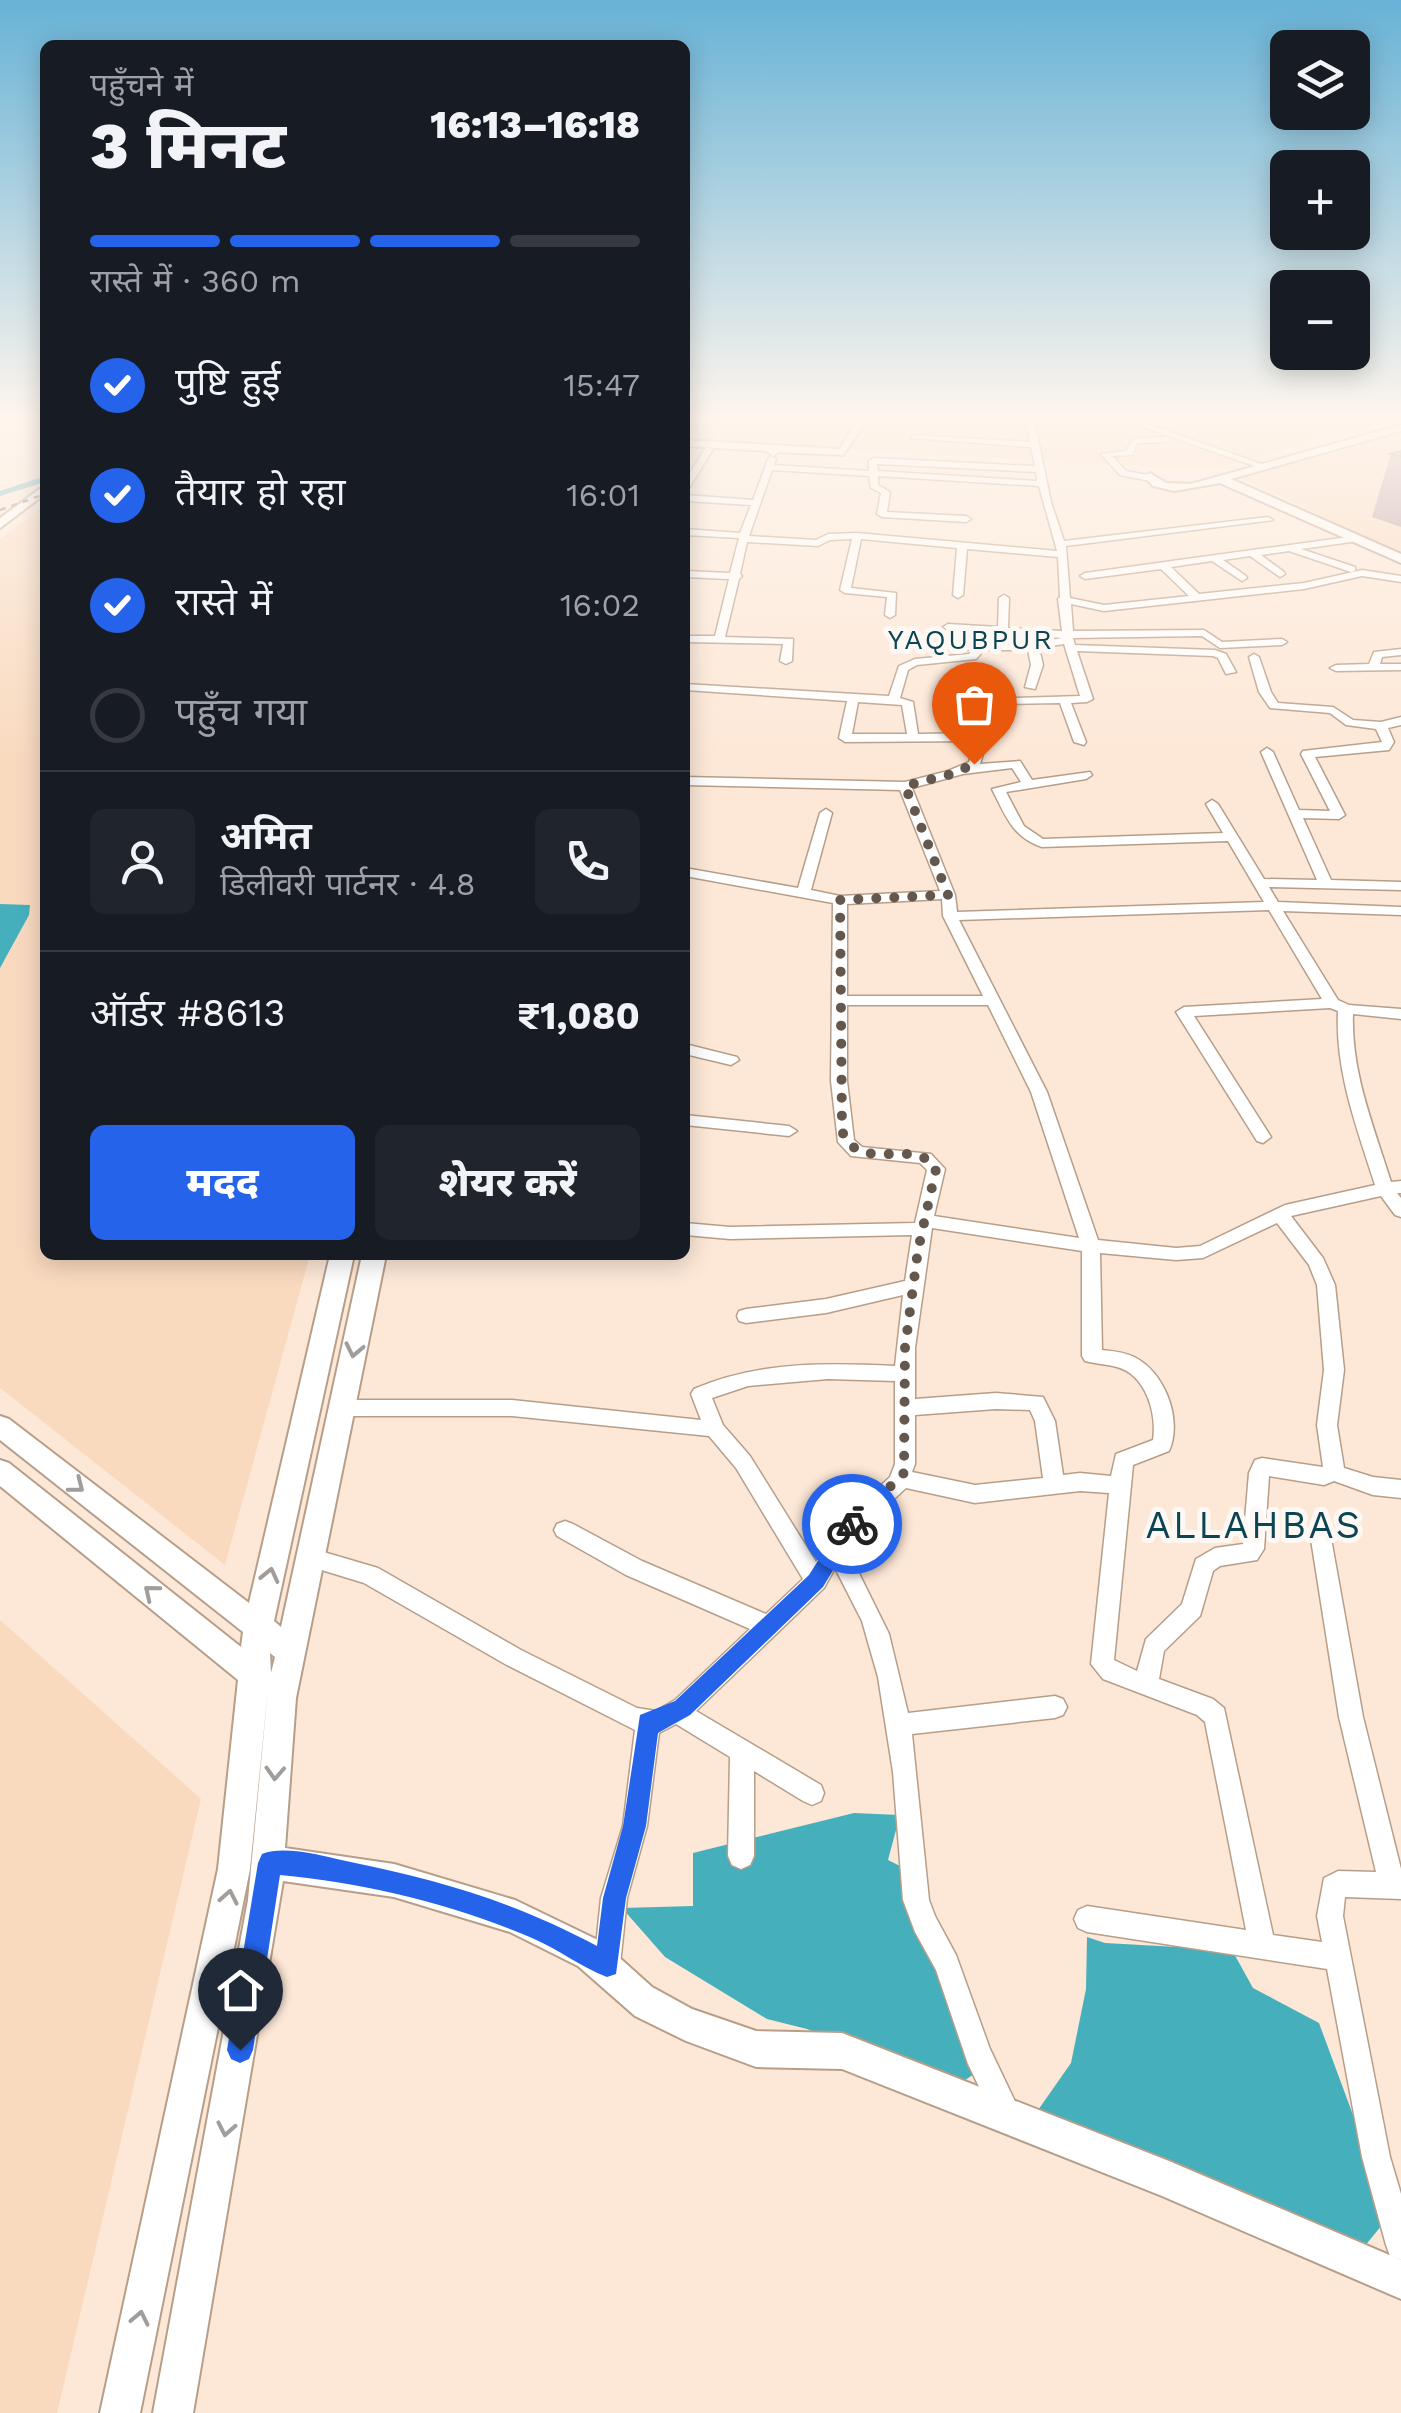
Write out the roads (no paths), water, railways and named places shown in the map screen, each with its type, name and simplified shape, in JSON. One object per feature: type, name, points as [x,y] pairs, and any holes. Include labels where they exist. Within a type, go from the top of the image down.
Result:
[{"type":"street","points":[[691,533],[818,542],[828,536],[857,536],[1061,549],[1178,533]]},
{"type":"street","points":[[719,641],[746,533]]},
{"type":"street","points":[[962,770],[974,764],[994,701],[1065,702],[1087,698],[1069,641],[1056,533]]},
{"type":"street","points":[[1341,533],[1401,560]]},
{"type":"street","points":[[1357,533],[1401,551]]},
{"type":"street","points":[[857,536],[845,590],[892,595],[890,615]]},
{"type":"street","points":[[1085,576],[1355,539]]},
{"type":"street","points":[[958,595],[962,545]]},
{"type":"street","points":[[1287,548],[1351,569]]},
{"type":"street","points":[[1252,553],[1280,574]]},
{"type":"street","points":[[1214,558],[1242,578]]},
{"type":"street","points":[[1162,566],[1198,599]]},
{"type":"street","points":[[1063,599],[1104,608],[1304,586],[1362,573],[1401,578]]},
{"type":"street","points":[[690,574],[738,576]]},
{"type":"street","points":[[1003,630],[1004,598]]},
{"type":"street","points":[[948,627],[1215,653],[1222,656],[1230,672]]},
{"type":"street","points":[[926,646],[1033,647],[1069,641],[1204,633],[1218,645],[1282,642]]},
{"type":"street","points":[[690,639],[789,641],[786,661]]},
{"type":"street","points":[[1031,687],[1037,664],[1033,647]]},
{"type":"street","points":[[894,700],[903,668],[916,662],[972,657],[980,648]]},
{"type":"street","points":[[1373,667],[1378,654],[1401,652]]},
{"type":"street","points":[[1254,657],[1265,692],[1274,706],[1333,710],[1350,723],[1380,726],[1401,721]]},
{"type":"street","points":[[1336,668],[1401,667]]},
{"type":"street","points":[[690,688],[756,688],[907,702],[913,737]]},
{"type":"street","points":[[853,699],[845,738],[981,737]]},
{"type":"street","points":[[1065,702],[1080,742]]},
{"type":"street","points":[[1296,814],[1339,815],[1307,754],[1385,747],[1388,742],[1380,726]]},
{"type":"street","points":[[1267,752],[1325,883]]},
{"type":"street","points":[[690,781],[905,786],[962,770],[1016,764],[1027,782]]},
{"type":"street","points":[[1086,775],[998,788],[1014,824],[1034,841],[1051,844],[1232,837]]},
{"type":"street","points":[[905,786],[948,895],[950,916],[1039,1092],[1091,1246],[1092,1356],[1134,1366],[1154,1391],[1165,1424],[1162,1444],[1124,1460],[1100,1657],[1105,1668],[1205,1707],[1220,1722],[1262,1943]]},
{"type":"street","points":[[1212,804],[1339,1006],[1352,1075],[1401,1211]]},
{"type":"street","points":[[803,894],[826,813]]},
{"type":"street","points":[[690,874],[840,900],[948,895]]},
{"type":"street","points":[[1260,883],[1401,886]]},
{"type":"street","points":[[310,1557],[370,1575],[513,1658],[634,1720],[658,1722],[677,1712],[816,1581],[853,1522],[900,1478],[905,1464],[904,1374],[913,1286],[936,1169],[931,1161],[919,1156],[857,1152],[846,1142],[842,1131],[840,900]]},
{"type":"street","points":[[950,916],[1273,906],[1401,911]]},
{"type":"street","points":[[840,1000],[992,1002]]},
{"type":"street","points":[[1263,1137],[1184,1012],[1339,1006],[1401,1014]]},
{"type":"street","points":[[690,1050],[731,1060]]},
{"type":"street","points":[[690,1121],[789,1131]]},
{"type":"street","points":[[690,1229],[730,1233],[923,1225],[1176,1254],[1203,1252],[1280,1215],[1393,1188]]},
{"type":"street","points":[[1280,1215],[1317,1264],[1326,1285],[1334,1370],[1327,1426],[1334,1473]]},
{"type":"street","points":[[120,2413],[234,1869],[258,1627],[341,1260]]},
{"type":"street","points":[[173,2413],[235,2084],[270,1863],[280,1698],[373,1260]]},
{"type":"street","points":[[746,1316],[812,1308],[913,1286]]},
{"type":"street","points":[[816,1581],[743,1462],[715,1429],[700,1394],[758,1378],[818,1370],[904,1374]]},
{"type":"street","points":[[904,1408],[996,1401],[1036,1403],[1045,1421],[1054,1484]]},
{"type":"street","points":[[342,1408],[512,1408],[715,1429]]},
{"type":"street","points":[[0,1426],[290,1652]]},
{"type":"street","points":[[1146,1685],[1154,1646],[1192,1609],[1204,1566],[1215,1556],[1248,1553],[1253,1548],[1260,1469],[1267,1465],[1324,1476],[1334,1473],[1401,1489]]},
{"type":"street","points":[[0,1471],[280,1698]]},
{"type":"street","points":[[900,1478],[975,1494],[1090,1482],[1121,1486]]},
{"type":"street","points":[[565,1530],[634,1568],[768,1626]]},
{"type":"street","points":[[1322,1533],[1350,1716],[1396,1885],[1351,1882],[1333,1886],[1330,1916],[1334,1957],[1392,2182],[1401,2244]]},
{"type":"street","points":[[836,1549],[877,1632],[897,1725],[916,1900],[924,1924],[947,1964],[978,2054],[1009,2118]]},
{"type":"street","points":[[897,1725],[1055,1708]]},
{"type":"street","points":[[677,1712],[812,1793]]},
{"type":"street","points":[[607,1965],[614,1898],[636,1816],[648,1723]]},
{"type":"street","points":[[741,1856],[742,1751]]},
{"type":"street","points":[[270,1863],[316,1867],[442,1892],[541,1929],[607,1965],[640,1999],[704,2031],[764,2050],[816,2046],[842,2051],[1169,2180],[1401,2280]]},
{"type":"street","points":[[1087,1919],[1334,1957]]},
{"type":"water","points":[[0,904],[30,905],[29,915],[0,968]]},
{"type":"water","points":[[854,1813],[900,1815],[888,1860],[914,1873],[976,2073],[954,2087],[807,2029],[767,2019],[665,1957],[622,1908],[693,1906],[693,1853]]},
{"type":"water","points":[[1087,1937],[1105,1943],[1232,1950],[1253,1988],[1319,2023],[1370,2161],[1382,2225],[1360,2252],[1036,2113],[1071,2063],[1086,1989]]},
{"type":"district","name":"YAQUBPUR","points":[[971,639]]},
{"type":"district","name":"ALLAHBAS","points":[[1254,1525]]}]
